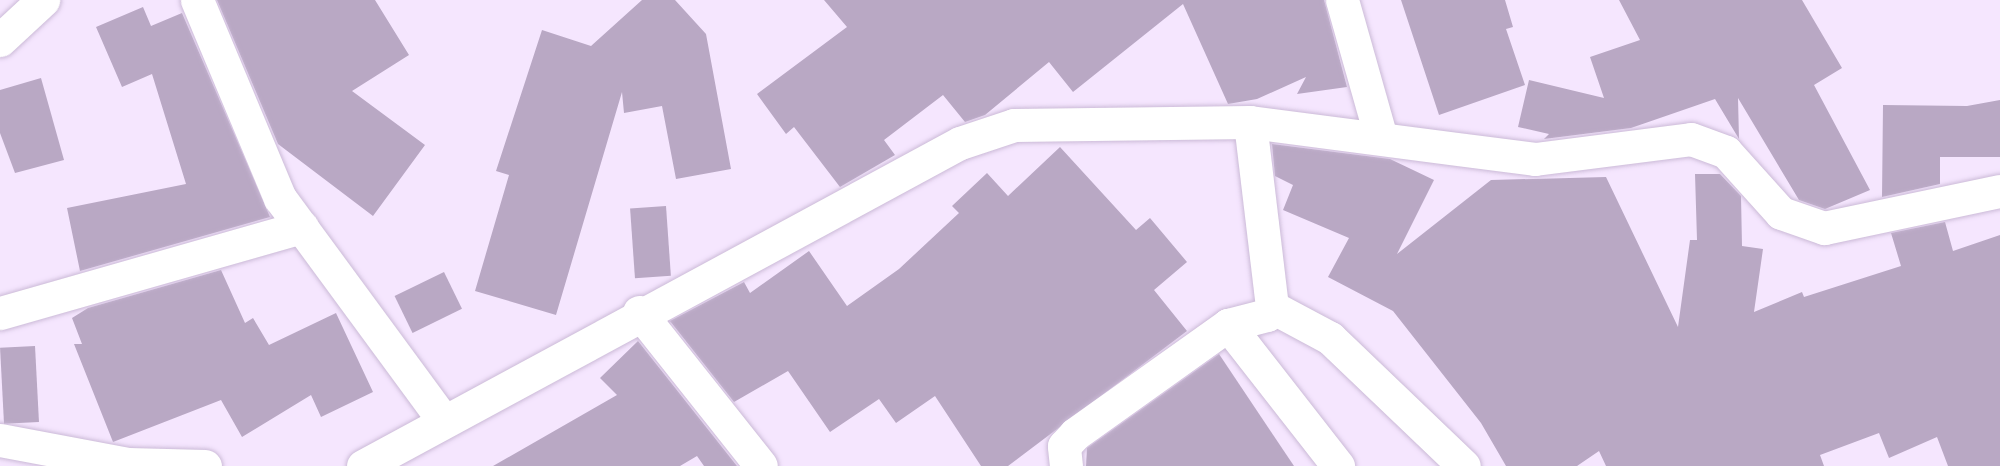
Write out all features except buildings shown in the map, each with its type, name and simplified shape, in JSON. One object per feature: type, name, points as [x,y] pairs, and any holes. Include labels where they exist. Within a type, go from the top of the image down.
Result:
[{"type":"street","points":[[0,40],[43,0]]},
{"type":"street","points":[[198,0],[266,172],[302,228],[444,422]]},
{"type":"street","points":[[1342,0],[1381,138]]},
{"type":"street","points":[[1066,466],[1068,440],[1228,325],[1267,315],[1272,307],[1250,122]]},
{"type":"street","points":[[363,466],[639,312],[960,143],[1014,125],[1250,122],[1535,159],[1674,139],[1708,142],[1748,171],[1781,213],[1824,228],[2000,191]]},
{"type":"street","points":[[0,313],[302,228]]},
{"type":"street","points":[[1272,307],[1330,338],[1464,466]]},
{"type":"street","points":[[639,312],[761,466]]},
{"type":"street","points":[[1228,325],[1338,466]]},
{"type":"street","points":[[0,440],[128,465],[205,466]]}]
